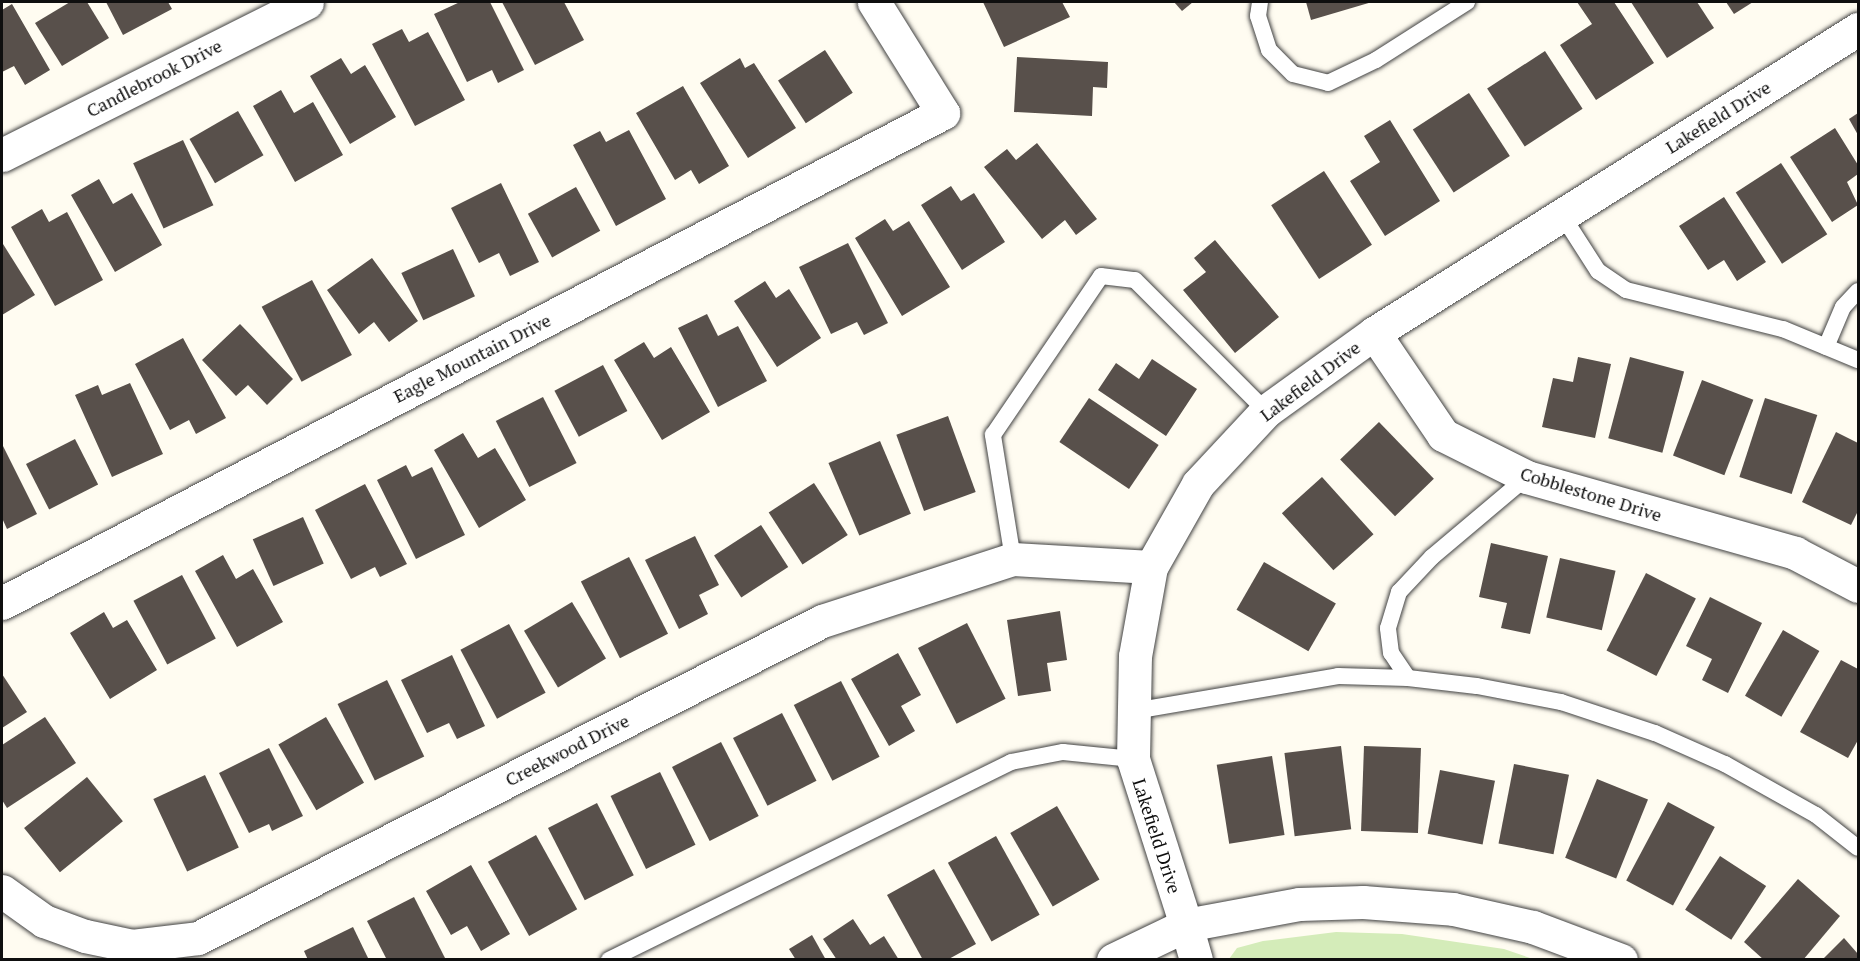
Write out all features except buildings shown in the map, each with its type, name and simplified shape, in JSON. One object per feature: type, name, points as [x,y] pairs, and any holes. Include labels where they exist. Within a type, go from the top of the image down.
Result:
[{"type":"street","name":"Candlebrook Drive","points":[[2,155],[307,2]]},
{"type":"street","name":"Eagle Mountain Drive","points":[[2,603],[943,113],[874,2]]},
{"type":"street","name":"Lakefield Drive","points":[[1196,960],[1133,759],[1135,656],[1151,567],[1198,484],[1266,411],[1374,333],[1858,29]]},
{"type":"street","name":"Cobblestone Drive","points":[[1374,333],[1443,435],[1527,477],[1795,553],[1858,586]]},
{"type":"street","name":"Creekwood Drive","points":[[2,891],[44,921],[85,936],[132,946],[198,938],[822,621],[1013,559],[1151,567]]},
{"type":"street","points":[[1113,960],[1186,925],[1299,904],[1363,902],[1464,911],[1533,927],[1621,960]]},
{"type":"lane","points":[[1260,2],[1258,16],[1269,50],[1293,74],[1328,83],[1376,60],[1467,2]]},
{"type":"lane","points":[[1562,215],[1598,271],[1626,290],[1784,329],[1858,360]]},
{"type":"lane","points":[[1013,559],[993,435],[1101,276],[1135,280],[1266,411]]},
{"type":"lane","points":[[1826,347],[1843,307],[1858,291]]},
{"type":"lane","points":[[1408,678],[1391,652],[1388,628],[1399,592],[1432,557],[1527,477]]},
{"type":"lane","points":[[1134,711],[1338,676],[1408,678],[1561,702],[1655,733],[1725,764],[1816,815],[1858,848]]},
{"type":"lane","points":[[609,960],[1011,762],[1063,752],[1133,759]]},
{"type":"green space","points":[[1336,932],[1402,934],[1504,949],[1533,959],[1229,959],[1237,948],[1263,941]]}]
